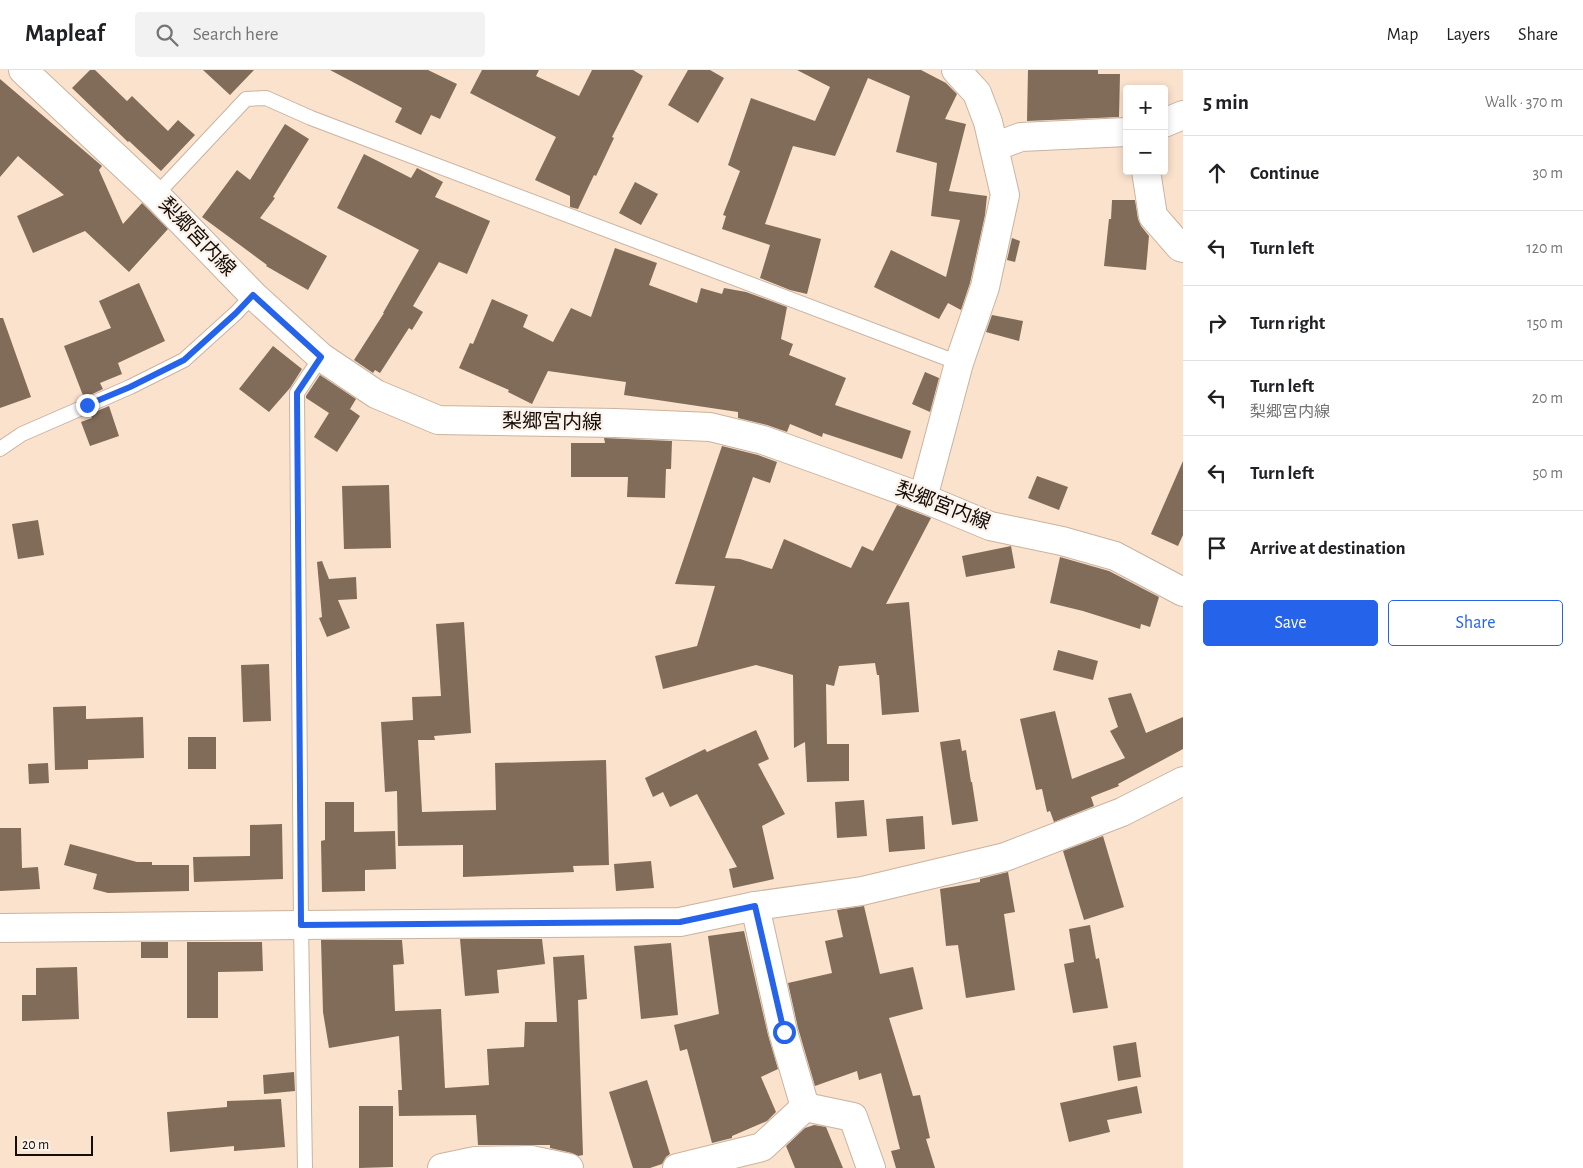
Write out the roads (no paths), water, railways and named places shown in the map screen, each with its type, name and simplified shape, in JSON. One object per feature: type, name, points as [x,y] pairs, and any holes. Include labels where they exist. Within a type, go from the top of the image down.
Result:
[{"type":"street","name":"梨郷宮内線","points":[[23,70],[156,195],[253,295],[321,357],[376,394],[438,420],[616,423],[710,427],[763,440],[923,498],[990,526],[1115,556],[1183,592]]},
{"type":"street","points":[[923,498],[959,363],[984,287],[1005,195],[988,122],[977,93],[956,70]]},
{"type":"street","points":[[1168,121],[1183,115]]},
{"type":"street","points":[[994,147],[1021,137],[1123,132]]},
{"type":"street","points":[[1147,175],[1152,216],[1183,248]]},
{"type":"street","points":[[0,928],[680,922],[755,906],[862,891],[1004,857],[1122,812],[1183,781]]},
{"type":"street","points":[[755,906],[784,1032],[805,1107]]},
{"type":"street","points":[[677,1168],[762,1147],[805,1107]]},
{"type":"street","points":[[805,1107],[853,1117],[870,1168]]},
{"type":"street","points":[[442,1168],[475,1161],[531,1160],[569,1168]]},
{"type":"lane","points":[[156,195],[246,99],[266,98],[311,118],[959,363]]},
{"type":"lane","points":[[0,449],[22,434],[130,387],[184,360],[253,295]]},
{"type":"lane","points":[[305,1168],[297,393],[321,357]]}]
